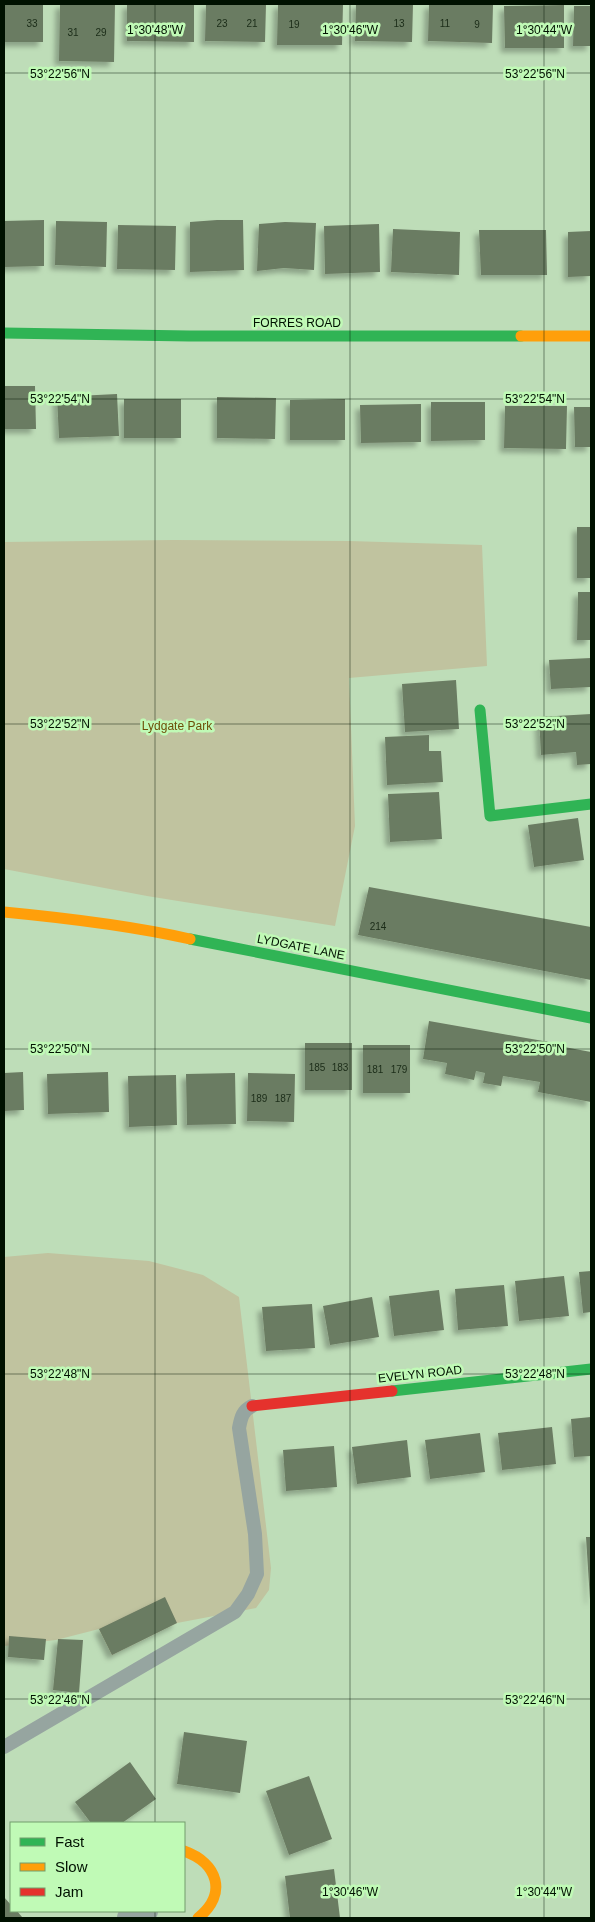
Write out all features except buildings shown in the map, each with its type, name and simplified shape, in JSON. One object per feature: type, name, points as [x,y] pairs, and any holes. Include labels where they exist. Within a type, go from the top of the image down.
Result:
[{"type":"street","name":"FORRES ROAD","points":[[4,332],[189,336],[591,336]]},
{"type":"street","points":[[480,710],[490,816],[591,804]]},
{"type":"street","name":"LYDGATE LANE","points":[[4,912],[79,919],[136,928],[591,1018]]},
{"type":"street","name":"EVELYN ROAD","points":[[252,1406],[591,1369]]},
{"type":"street","points":[[185,1851],[201,1858],[213,1871],[216,1883],[216,1896],[212,1904],[205,1914],[198,1918]]},
{"type":"lane","points":[[4,1748],[235,1612],[248,1594],[257,1574],[255,1534],[239,1428],[241,1416],[252,1406]]},
{"type":"green space","name":"Lydgate Park","points":[[173,540],[349,541],[482,545],[487,666],[349,678],[355,826],[335,926],[147,896],[4,869],[4,542]]},
{"type":"green space","points":[[48,1253],[149,1261],[203,1275],[239,1297],[271,1568],[269,1590],[256,1608],[177,1623],[112,1655],[99,1629],[56,1640],[4,1646],[4,1257]]},
{"type":"traffic: fast","points":[[4,333],[189,336],[521,336]]},
{"type":"traffic: fast","points":[[480,710],[490,816],[591,804]]},
{"type":"traffic: fast","points":[[190,939],[591,1018]]},
{"type":"traffic: fast","points":[[392,1391],[591,1369]]},
{"type":"traffic: slow","points":[[521,336],[591,336]]},
{"type":"traffic: slow","points":[[4,912],[97,922],[190,939]]},
{"type":"traffic: slow","points":[[185,1851],[196,1856],[205,1863],[215,1880],[216,1889],[213,1899],[198,1918]]},
{"type":"traffic: jam","points":[[252,1406],[392,1391]]}]
